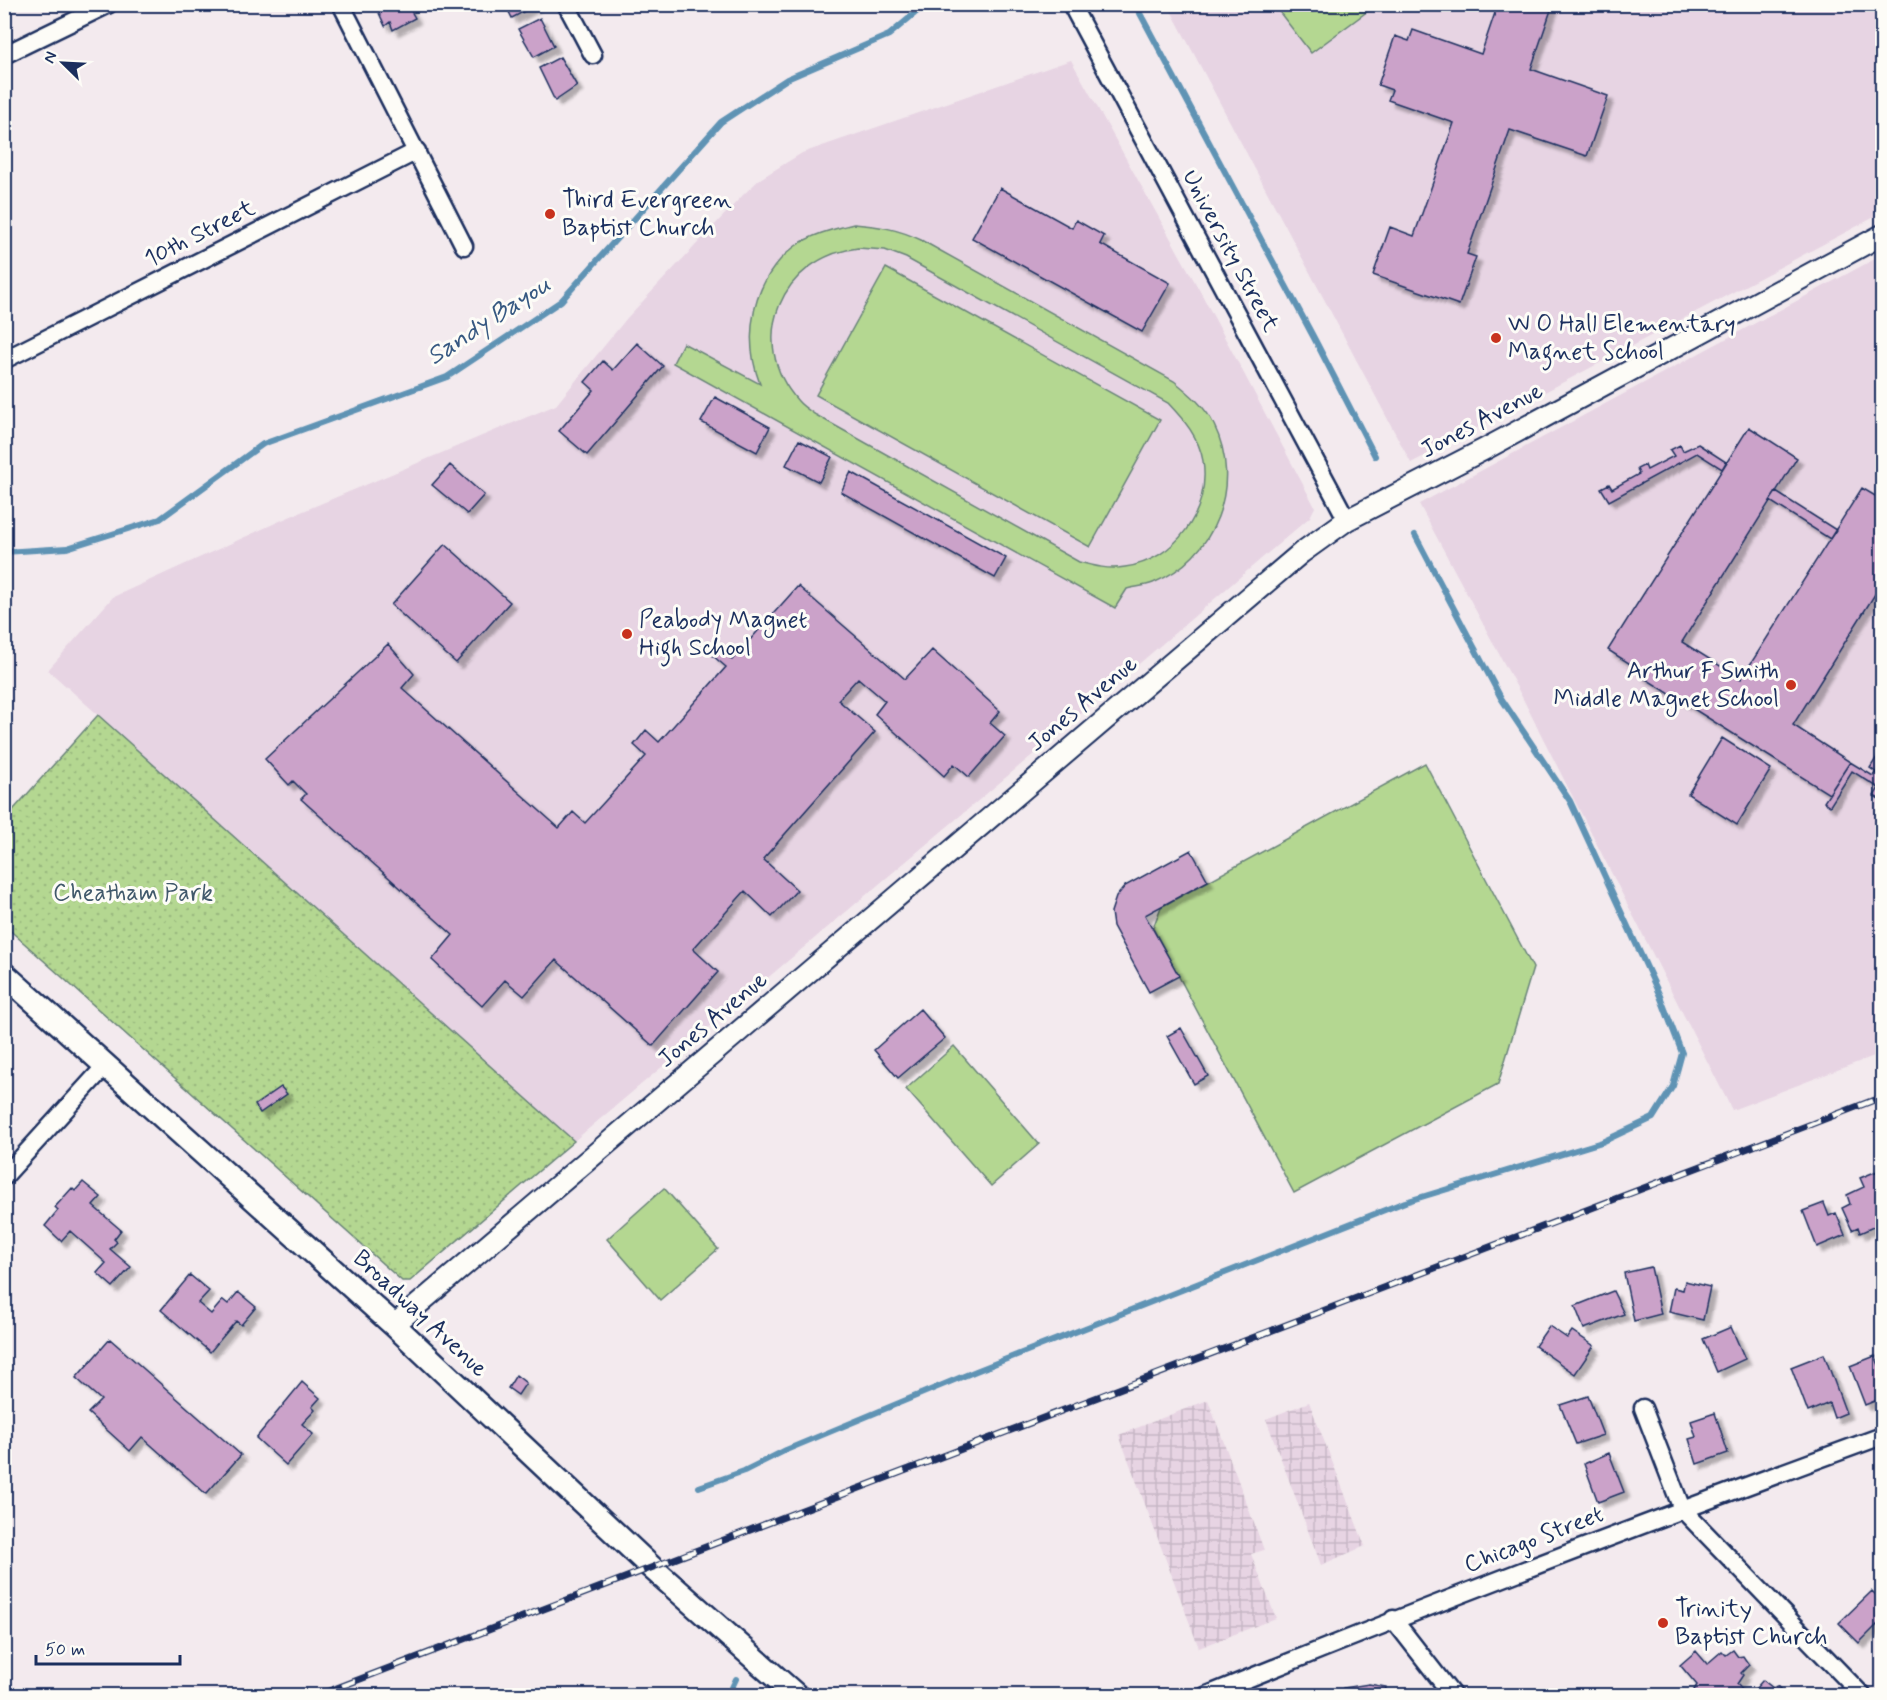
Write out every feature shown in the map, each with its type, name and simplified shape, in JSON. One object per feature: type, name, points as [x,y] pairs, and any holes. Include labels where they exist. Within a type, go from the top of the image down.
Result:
[{"type":"main road","name":"Broadway Avenue","points":[[4,974],[394,1325],[651,1567],[797,1695]]},
{"type":"street","points":[[4,55],[109,4]]},
{"type":"street","points":[[341,4],[464,246]]},
{"type":"street","points":[[566,4],[593,55]]},
{"type":"street","name":"University Street","points":[[1071,4],[1347,520]]},
{"type":"street","name":"10th Street","points":[[4,360],[417,151]]},
{"type":"street","name":"Jones Avenue","points":[[394,1325],[1301,553],[1347,520],[1485,449],[1882,236]]},
{"type":"street","points":[[4,1177],[106,1065]]},
{"type":"street","points":[[1643,1408],[1682,1509],[1863,1695]]},
{"type":"street","name":"Chicago Street","points":[[1204,1695],[1393,1619],[1882,1436]]},
{"type":"street","points":[[1393,1619],[1452,1695]]},
{"type":"shaded area","name":"W O Hall Elementary Magnet School","points":[[1168,5],[1882,5],[1882,213],[1411,463]]},
{"type":"shaded area","name":"Peabody Magnet High School","points":[[1071,60],[1201,293],[1315,507],[1310,517],[1055,736],[574,1141],[48,670],[113,597],[282,520],[556,405],[627,318],[743,195],[760,179],[802,153]]},
{"type":"shaded area","points":[[1882,255],[1882,1053],[1732,1110],[1522,697],[1419,504]]},
{"type":"shaded area","points":[[1208,1400],[1264,1550],[1251,1554],[1276,1618],[1199,1648],[1119,1435]]},
{"type":"shaded area","points":[[1309,1402],[1365,1546],[1321,1565],[1266,1419]]},
{"type":"green space","points":[[1274,5],[1376,5],[1311,53]]},
{"type":"green space","points":[[854,224],[880,227],[921,240],[1174,381],[1191,395],[1202,406],[1214,425],[1222,448],[1226,471],[1224,494],[1218,517],[1208,538],[1193,556],[1175,571],[1153,583],[1127,589],[1115,608],[673,363],[683,343],[760,384],[752,347],[752,328],[760,292],[768,276],[780,260],[801,242],[823,232]],"holes":[[[858,248],[885,250],[906,258],[1168,403],[1185,422],[1198,444],[1203,461],[1204,480],[1195,515],[1174,544],[1159,555],[1125,567],[1107,568],[1079,562],[816,415],[800,403],[782,378],[774,353],[773,329],[779,306],[791,285],[809,267],[831,255]]]},
{"type":"green space","points":[[886,268],[1160,420],[1090,547],[816,395]]},
{"type":"green space","name":"Cheatham Park","points":[[98,715],[574,1141],[410,1281],[402,1281],[5,926],[5,819]]},
{"type":"green space","points":[[1425,763],[1533,968],[1498,1084],[1294,1193],[1153,928],[1161,907]]},
{"type":"green space","points":[[954,1046],[1039,1144],[991,1186],[906,1089]]},
{"type":"green space","points":[[664,1188],[718,1249],[660,1300],[607,1239]]},
{"type":"building","points":[[380,4],[407,4],[415,18],[393,30],[390,22],[385,26],[379,13],[383,10]]},
{"type":"building","points":[[505,4],[534,4],[534,6],[512,18]]},
{"type":"building","name":"W O Hall Elementary Magnet School","points":[[1498,4],[1553,4],[1531,69],[1608,96],[1587,156],[1510,130],[1467,254],[1476,257],[1459,305],[1373,275],[1390,227],[1414,236],[1454,123],[1388,100],[1392,90],[1378,85],[1395,36],[1409,41],[1413,30],[1481,54]]},
{"type":"building","points":[[540,18],[554,46],[534,57],[518,29]]},
{"type":"building","points":[[560,57],[577,86],[555,101],[539,68]]},
{"type":"building","points":[[1000,188],[1072,228],[1076,220],[1104,236],[1100,244],[1170,283],[1142,332],[972,238]]},
{"type":"building","points":[[637,343],[663,366],[587,455],[559,431],[594,390],[585,382],[603,361],[613,370]]},
{"type":"building","points":[[715,397],[770,427],[757,452],[701,422]]},
{"type":"building","name":"Arthur F Smith Middle Magnet School","points":[[1749,427],[1797,458],[1682,642],[1741,679],[1862,488],[1882,500],[1882,583],[1793,725],[1850,762],[1829,794],[1638,674],[1640,670],[1608,650]]},
{"type":"building","points":[[799,440],[832,457],[819,482],[786,465]]},
{"type":"building","points":[[1698,444],[1726,462],[1722,469],[1697,453],[1609,501],[1601,488],[1609,484],[1612,489],[1639,474],[1637,469],[1645,465],[1647,470],[1674,456],[1670,450],[1680,445],[1683,451]]},
{"type":"building","points":[[450,465],[484,495],[467,514],[432,485]]},
{"type":"building","points":[[851,472],[1006,558],[995,578],[841,492]]},
{"type":"building","points":[[1776,492],[1836,530],[1830,539],[1770,501]]},
{"type":"building","points":[[445,544],[510,602],[456,663],[391,605]]},
{"type":"building","name":"Peabody Magnet High School","points":[[798,586],[905,679],[932,650],[1000,711],[990,723],[1005,736],[969,777],[954,764],[944,776],[875,714],[885,701],[858,678],[838,700],[875,732],[763,859],[797,890],[772,917],[745,891],[693,949],[718,972],[653,1046],[556,960],[524,996],[505,980],[482,1006],[432,960],[453,935],[301,799],[306,794],[293,781],[289,785],[265,759],[388,644],[414,674],[402,688],[559,828],[573,812],[585,823],[646,756],[634,745],[646,730],[659,742],[726,667],[713,656],[720,649],[732,660]]},
{"type":"building","points":[[1722,738],[1771,769],[1737,825],[1688,794]]},
{"type":"building","points":[[1882,749],[1882,776],[1870,768]]},
{"type":"building","points":[[1850,762],[1873,776],[1876,772],[1882,776],[1882,793],[1879,799],[1874,796],[1879,788],[1852,771],[1830,806],[1824,802]]},
{"type":"building","points":[[1191,850],[1208,881],[1145,915],[1179,976],[1149,992],[1113,926],[1111,912],[1116,897],[1125,886]]},
{"type":"building","points":[[920,1009],[945,1038],[898,1078],[874,1050]]},
{"type":"building","points":[[1181,1028],[1208,1076],[1194,1084],[1167,1036]]},
{"type":"building","points":[[281,1087],[287,1094],[260,1113],[255,1105]]},
{"type":"building","points":[[1877,1171],[1882,1184],[1882,1205],[1876,1208],[1882,1223],[1860,1233],[1858,1227],[1852,1230],[1842,1208],[1850,1204],[1847,1195],[1864,1187],[1860,1178]]},
{"type":"building","points":[[83,1182],[101,1197],[93,1206],[121,1230],[114,1239],[117,1242],[110,1249],[131,1267],[113,1287],[97,1273],[106,1263],[70,1231],[61,1241],[45,1226],[58,1210],[55,1207],[72,1188],[75,1191]]},
{"type":"building","points":[[1824,1203],[1829,1216],[1836,1213],[1845,1235],[1817,1247],[1803,1211]]},
{"type":"building","points":[[1651,1267],[1661,1314],[1634,1321],[1624,1273]]},
{"type":"building","points":[[190,1275],[209,1291],[198,1303],[211,1314],[223,1300],[228,1304],[238,1292],[256,1307],[241,1325],[236,1321],[210,1352],[161,1310]]},
{"type":"building","points":[[1685,1281],[1710,1287],[1703,1320],[1669,1312],[1674,1288],[1683,1290]]},
{"type":"building","points":[[1613,1291],[1624,1314],[1584,1329],[1575,1306]]},
{"type":"building","points":[[1549,1326],[1567,1338],[1572,1331],[1594,1346],[1575,1374],[1535,1346]]},
{"type":"building","points":[[1731,1327],[1745,1359],[1717,1372],[1703,1339]]},
{"type":"building","points":[[110,1339],[241,1455],[206,1494],[142,1437],[130,1451],[88,1413],[101,1400],[76,1378]]},
{"type":"building","points":[[1824,1354],[1846,1413],[1834,1418],[1829,1403],[1808,1412],[1791,1367]]},
{"type":"building","points":[[1875,1356],[1882,1372],[1882,1398],[1865,1405],[1850,1366]]},
{"type":"building","points":[[516,1375],[526,1383],[518,1395],[508,1388]]},
{"type":"building","points":[[302,1382],[320,1398],[312,1407],[315,1410],[302,1424],[313,1434],[286,1465],[256,1438]]},
{"type":"building","points":[[1588,1396],[1603,1435],[1576,1444],[1560,1405]]},
{"type":"building","points":[[1715,1413],[1728,1453],[1697,1464],[1689,1439],[1696,1437],[1691,1421]]},
{"type":"building","points":[[1609,1453],[1624,1492],[1598,1502],[1584,1464]]},
{"type":"building","points":[[1872,1591],[1882,1601],[1882,1620],[1859,1643],[1839,1623]]},
{"type":"building","points":[[1733,1650],[1738,1657],[1743,1656],[1749,1665],[1741,1673],[1743,1675],[1737,1684],[1745,1693],[1743,1696],[1699,1696],[1694,1690],[1697,1685],[1680,1665],[1696,1651],[1707,1664],[1722,1651],[1726,1655]]},
{"type":"building","points":[[1763,1680],[1773,1688],[1777,1686],[1784,1693],[1781,1696],[1749,1696]]},
{"type":"building","points":[[1369,1684],[1386,1687],[1385,1696],[1345,1696],[1343,1688]]},
{"type":"waterway","name":"Sandy Bayou","points":[[4,552],[67,548],[160,519],[263,444],[447,377],[561,301],[721,122],[787,79],[889,35],[926,4]]},
{"type":"waterway","points":[[1135,4],[1375,456]]},
{"type":"waterway","points":[[699,1487],[744,1471],[786,1450],[976,1371],[1405,1202],[1602,1142],[1653,1118],[1673,1086],[1682,1053],[1660,996],[1570,801],[1501,698],[1415,535]]},
{"type":"waterway","points":[[728,1696],[736,1679]]},
{"type":"railway","points":[[316,1696],[1882,1097]]},
{"type":"place","name":"Third Evergreen Baptist Church","points":[[550,214]]},
{"type":"place","name":"W O Hall Elementary Magnet School","points":[[1496,338]]},
{"type":"place","name":"Peabody Magnet High School","points":[[627,634]]},
{"type":"place","name":"Arthur F Smith Middle Magnet School","points":[[1791,685]]},
{"type":"place","name":"Trinity Baptist Church","points":[[1663,1623]]}]
